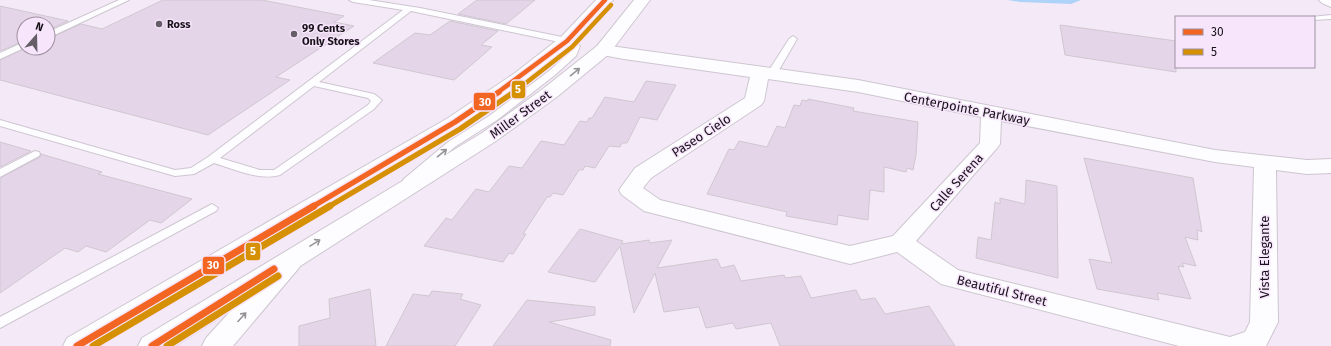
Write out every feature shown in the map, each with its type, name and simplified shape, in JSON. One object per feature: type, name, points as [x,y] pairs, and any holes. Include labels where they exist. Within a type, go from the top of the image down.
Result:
[{"type":"street","points":[[77,346],[455,122],[522,77],[567,41],[605,0]]},
{"type":"street","points":[[603,50],[592,47],[587,41],[620,0]]},
{"type":"street","name":"Miller Street","points":[[152,346],[296,255],[489,137],[551,92],[603,50],[618,33],[642,0]]},
{"type":"street","name":"Centerpointe Parkway","points":[[603,50],[858,86],[1215,156],[1307,167],[1331,166]]},
{"type":"street","name":"Paseo Cielo","points":[[766,74],[754,101],[643,173],[630,190],[652,206],[850,255],[901,243]]},
{"type":"street","name":"Calle Serena","points":[[901,243],[990,144],[991,113]]},
{"type":"street","name":"Vista Elegante","points":[[1236,346],[1255,341],[1264,322],[1265,163]]},
{"type":"street","name":"Beautiful Street","points":[[901,243],[950,277],[1236,346]]},
{"type":"street","name":"Miller Street","points":[[216,346],[296,255]]},
{"type":"lane","points":[[56,30],[125,0]]},
{"type":"lane","points":[[353,0],[409,9],[567,41]]},
{"type":"lane","points":[[0,123],[175,173],[184,174],[193,172],[409,9]]},
{"type":"lane","points":[[1315,18],[1331,17]]},
{"type":"lane","points":[[766,74],[793,39]]},
{"type":"lane","name":"Miller Street","points":[[379,204],[452,144],[493,118],[552,73],[573,54],[576,46],[567,41]]},
{"type":"lane","points":[[0,56],[16,49]]},
{"type":"lane","points":[[212,159],[260,173],[276,173],[371,107],[377,100],[371,96],[312,83]]},
{"type":"lane","points":[[0,174],[35,154]]},
{"type":"lane","points":[[0,323],[212,208]]},
{"type":"water","points":[[1008,0],[1081,0],[1071,4],[1020,2]]},
{"type":"building","points":[[163,0],[262,0],[344,16],[334,22],[354,26],[276,77],[290,80],[208,135],[0,80],[0,60],[16,53],[16,56],[56,56],[56,35],[81,24],[102,29]]},
{"type":"building","points":[[477,0],[535,0],[506,24],[458,14]]},
{"type":"building","points":[[0,6],[45,16],[16,16],[16,44],[0,51]]},
{"type":"building","points":[[56,18],[68,21],[56,26]]},
{"type":"building","points":[[450,21],[498,31],[481,45],[492,47],[454,80],[373,63],[415,33],[430,35]]},
{"type":"building","points":[[1060,25],[1175,41],[1176,72],[1065,55]]},
{"type":"building","points":[[646,81],[676,85],[657,120],[640,117],[627,143],[622,143],[620,147],[609,146],[595,168],[585,166],[583,170],[579,170],[563,195],[553,193],[550,197],[547,197],[523,234],[526,234],[513,254],[509,253],[503,262],[424,246],[446,218],[452,220],[476,189],[489,192],[509,166],[522,168],[541,141],[564,145],[580,121],[587,122],[589,118],[592,118],[605,97],[634,102]]},
{"type":"building","points":[[808,99],[854,108],[853,111],[918,122],[916,155],[913,170],[907,168],[906,172],[884,167],[884,192],[870,190],[868,220],[838,215],[837,225],[786,216],[787,212],[707,194],[729,149],[734,150],[739,141],[767,147],[777,126],[785,128],[794,105],[800,106],[802,100],[808,101]]},
{"type":"building","points":[[0,142],[31,151],[0,167]]},
{"type":"building","points":[[41,154],[102,172],[98,174],[192,199],[161,223],[150,220],[106,252],[86,246],[78,252],[65,248],[0,293],[0,178],[40,157]]},
{"type":"building","points":[[1084,158],[1193,178],[1202,232],[1197,230],[1198,240],[1185,237],[1196,266],[1182,263],[1184,267],[1178,266],[1191,299],[1157,293],[1159,300],[1097,289],[1089,259],[1112,263]]},
{"type":"building","points":[[1026,180],[1057,186],[1058,278],[976,258],[978,237],[991,240],[995,202],[1000,204],[1000,198],[1025,204]]},
{"type":"building","points":[[580,229],[623,241],[621,244],[649,240],[650,243],[672,240],[657,268],[717,259],[721,268],[734,265],[741,281],[784,275],[785,278],[801,276],[811,298],[856,290],[861,300],[875,298],[885,314],[929,306],[955,346],[780,346],[771,323],[736,329],[733,323],[706,328],[699,307],[664,312],[655,273],[634,313],[620,246],[595,282],[548,272]]},
{"type":"building","points":[[370,289],[376,346],[299,346],[299,326],[330,318],[329,299]]},
{"type":"building","points":[[432,291],[463,294],[460,299],[481,305],[455,346],[386,346],[413,294],[429,296]]},
{"type":"building","points":[[527,300],[595,307],[595,315],[549,322],[611,340],[610,346],[493,346]]},
{"type":"transit line","name":"30","points":[[77,346],[455,122],[521,77],[567,41],[605,0]]},
{"type":"transit line","name":"5","points":[[93,346],[460,129],[526,84],[572,47],[611,5]]},
{"type":"transit line","name":"30","points":[[152,346],[274,269]]},
{"type":"transit line","name":"5","points":[[167,346],[278,276]]},
{"type":"place","name":"Ross","points":[[159,24]]},
{"type":"place","name":"99 Cents Only Stores","points":[[294,34]]}]
